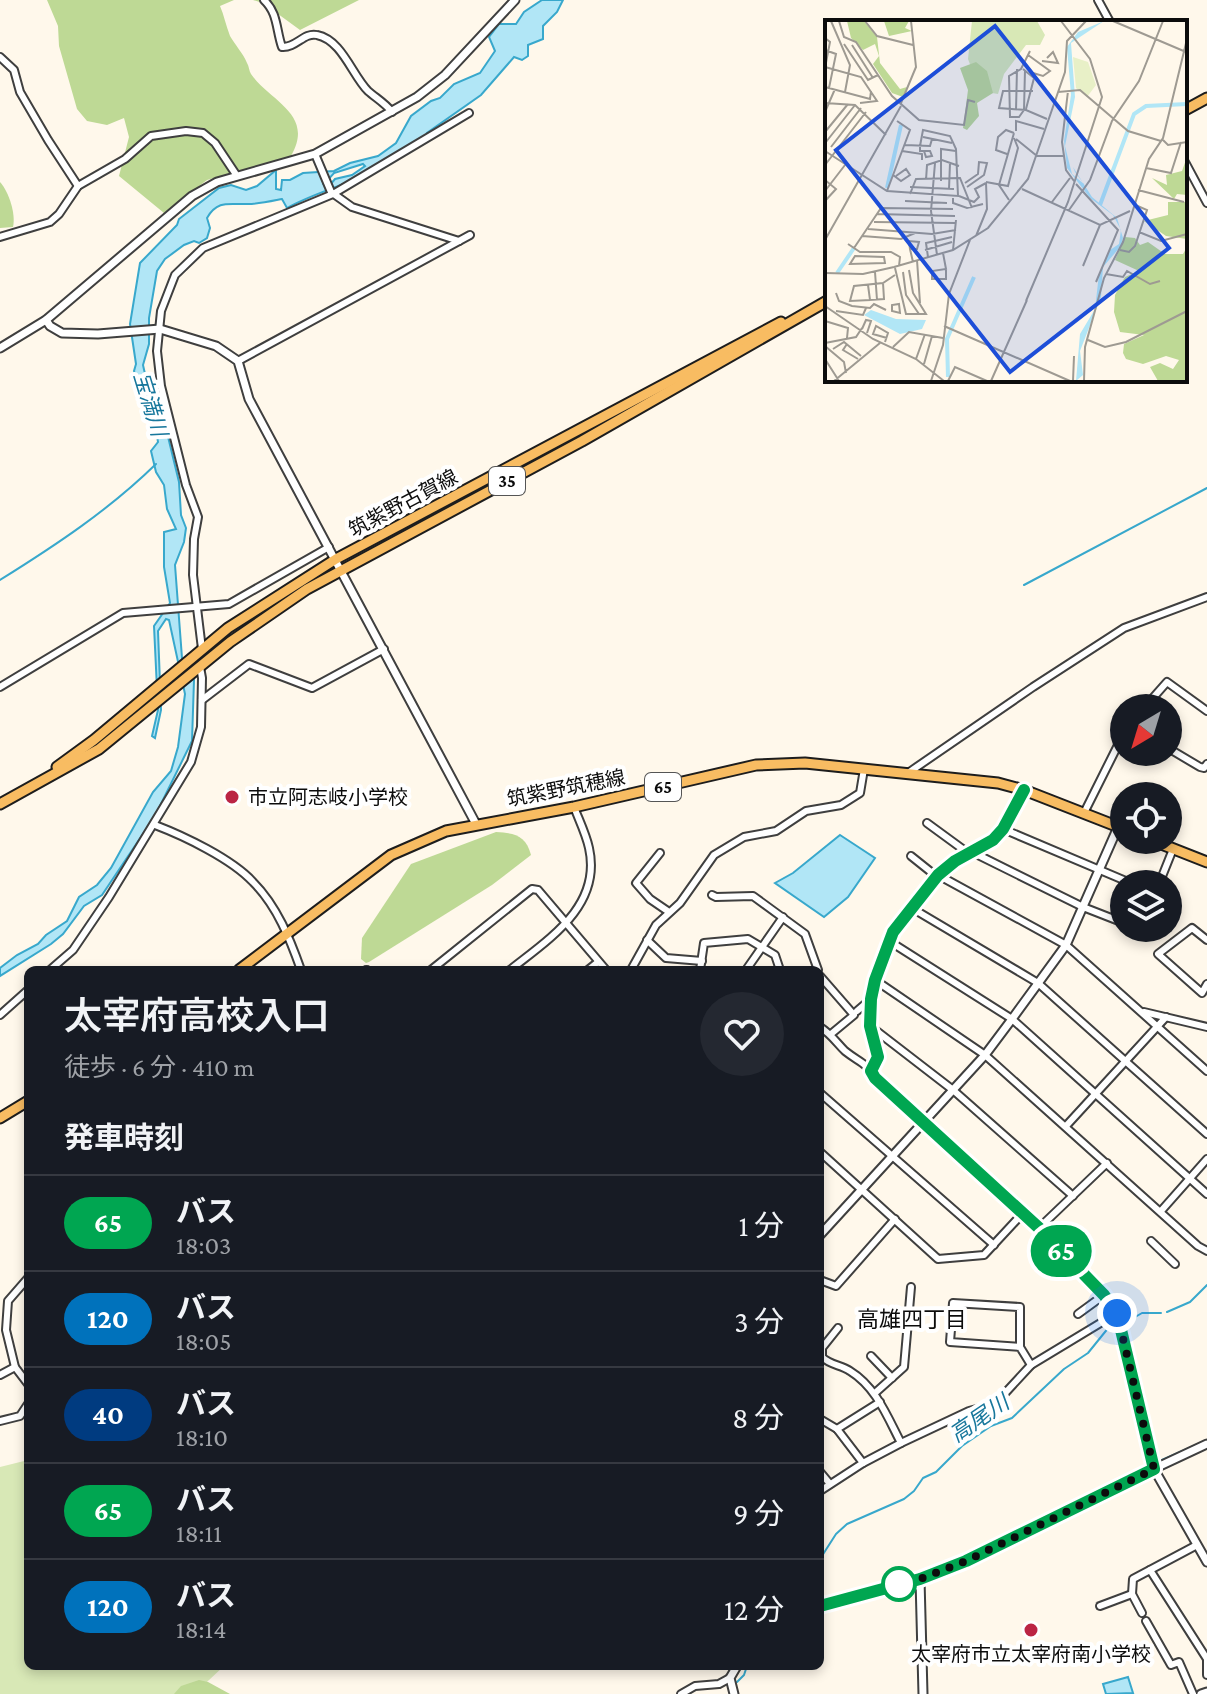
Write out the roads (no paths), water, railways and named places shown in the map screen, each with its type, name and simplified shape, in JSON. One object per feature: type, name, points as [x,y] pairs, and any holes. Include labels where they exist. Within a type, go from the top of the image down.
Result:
[{"type":"main road","points":[[1187,109],[1207,98]]},
{"type":"main road","name":"筑紫野古賀線","points":[[28,787],[152,692],[202,649],[266,603],[336,559],[825,301]]},
{"type":"main road","name":"筑紫野古賀線","points":[[0,804],[99,749],[270,614],[342,569],[608,427],[825,301]]},
{"type":"main road","name":"筑紫野筑穂線","points":[[244,966],[391,855],[410,844],[476,824],[574,807],[756,765],[805,763],[974,780],[1024,790],[1110,824]]},
{"type":"main road","points":[[1182,852],[1207,862]]},
{"type":"main road","points":[[0,1118],[24,1103]]},
{"type":"street","points":[[264,0],[277,21],[282,47],[290,47],[310,35],[319,35],[332,44],[366,89],[392,112]]},
{"type":"street","points":[[0,348],[46,320],[192,196],[217,182],[315,156],[417,97],[445,75],[515,0]]},
{"type":"street","points":[[1098,0],[1109,20]]},
{"type":"street","points":[[0,57],[14,70],[20,92],[78,186]]},
{"type":"street","points":[[202,649],[194,606],[193,575],[198,517],[186,485],[161,386],[157,351],[161,311],[175,275],[203,248],[332,193],[469,113]]},
{"type":"street","points":[[0,237],[50,222],[78,186],[125,159],[151,136],[166,132],[203,133],[215,143],[237,176]]},
{"type":"street","points":[[315,156],[332,193],[352,207],[459,241]]},
{"type":"street","points":[[1187,166],[1207,203]]},
{"type":"street","points":[[238,361],[470,235]]},
{"type":"street","points":[[46,320],[62,333],[158,329],[216,346],[238,361],[249,399],[476,824]]},
{"type":"street","points":[[0,336],[9,343]]},
{"type":"street","points":[[0,687],[123,613],[229,604],[329,547]]},
{"type":"street","points":[[908,773],[1124,628],[1207,597]]},
{"type":"street","points":[[201,700],[249,664],[312,688],[384,649]]},
{"type":"street","points":[[55,966],[73,950],[182,781],[196,751],[201,727],[197,669]]},
{"type":"street","points":[[1156,694],[1167,682],[1207,711]]},
{"type":"street","points":[[1182,756],[1200,767],[1204,768],[1207,764]]},
{"type":"street","points":[[1084,813],[1110,761]]},
{"type":"street","points":[[633,966],[656,925],[680,903],[714,855],[744,837],[776,831],[806,811],[841,805],[860,793],[864,769]]},
{"type":"street","points":[[871,1068],[878,1057],[870,1026],[871,999],[889,941],[910,907],[937,876],[969,852],[990,843],[1003,829],[1024,790]]},
{"type":"street","points":[[515,966],[568,924],[584,898],[591,872],[589,848],[574,807]]},
{"type":"street","points":[[927,823],[969,852],[1110,918]]},
{"type":"street","points":[[155,825],[184,836],[253,882],[288,934],[300,966]]},
{"type":"street","points":[[1003,829],[1110,875]]},
{"type":"street","points":[[824,1231],[985,1055],[1066,945],[1110,850]]},
{"type":"street","points":[[660,853],[636,883],[650,899],[669,912]]},
{"type":"street","points":[[911,856],[937,876],[1066,945],[1207,1071]]},
{"type":"street","points":[[436,966],[532,889],[538,890],[602,966]]},
{"type":"street","points":[[712,895],[753,896],[805,934],[817,966]]},
{"type":"street","points":[[910,907],[1038,983],[1207,1134]]},
{"type":"street","points":[[749,966],[783,917]]},
{"type":"street","points":[[1207,940],[1192,928],[1158,954],[1202,993],[1207,984]]},
{"type":"street","points":[[701,966],[704,943],[748,939],[775,955],[779,966]]},
{"type":"street","points":[[647,940],[666,958],[702,961]]},
{"type":"street","points":[[889,941],[1012,1019],[1207,1194]]},
{"type":"street","points":[[593,966],[598,962]]},
{"type":"street","points":[[875,980],[985,1055],[1207,1251]]},
{"type":"street","points":[[824,981],[854,1015],[831,1034]]},
{"type":"street","points":[[0,1015],[24,994]]},
{"type":"street","points":[[857,1011],[871,999]]},
{"type":"street","points":[[1142,1011],[1207,1027]]},
{"type":"street","points":[[1066,1126],[1166,1017]]},
{"type":"street","points":[[870,1026],[953,1090],[1073,1196]]},
{"type":"street","points":[[824,1030],[845,1050],[871,1068],[875,1078],[1039,1228],[1104,1295],[1117,1313],[1154,1469],[1207,1562]]},
{"type":"street","points":[[824,1096],[994,1245]]},
{"type":"street","points":[[824,1156],[938,1259],[984,1255],[1023,1213]]},
{"type":"street","points":[[1161,1211],[1207,1159]]},
{"type":"street","points":[[1039,1228],[1107,1163]]},
{"type":"street","points":[[824,1282],[836,1286],[895,1219]]},
{"type":"street","points":[[1151,1241],[1175,1264]]},
{"type":"street","points":[[24,1283],[8,1301],[3,1330],[15,1367],[24,1378]]},
{"type":"street","points":[[875,1393],[904,1367],[911,1287]]},
{"type":"street","points":[[1078,1314],[1104,1295]]},
{"type":"street","points":[[1020,1347],[950,1342],[953,1303],[1020,1307],[1020,1347],[1031,1365]]},
{"type":"street","points":[[824,1488],[901,1443],[969,1411],[995,1404],[1031,1365],[1117,1313]]},
{"type":"street","points":[[886,1320],[907,1321]]},
{"type":"street","points":[[824,1346],[838,1328]]},
{"type":"street","points":[[871,1356],[892,1378]]},
{"type":"street","points":[[824,1359],[849,1370],[875,1393],[901,1443]]},
{"type":"street","points":[[0,1375],[15,1367]]},
{"type":"street","points":[[837,1429],[880,1402]]},
{"type":"street","points":[[0,1421],[20,1416],[24,1410]]},
{"type":"street","points":[[824,1421],[837,1429],[863,1463]]},
{"type":"street","points":[[824,1605],[920,1579],[993,1548],[1207,1444]]},
{"type":"street","points":[[824,1477],[830,1484]]},
{"type":"street","points":[[1142,1613],[1132,1594],[1133,1579],[1197,1545]]},
{"type":"street","points":[[1150,1570],[1207,1659],[1207,1675]]},
{"type":"street","points":[[920,1579],[923,1694]]},
{"type":"street","points":[[1100,1606],[1132,1594]]},
{"type":"street","points":[[1146,1621],[1171,1665],[1179,1662],[1193,1694]]},
{"type":"street","points":[[681,1694],[695,1686],[719,1684],[730,1678],[735,1670]]},
{"type":"street","points":[[730,1678],[734,1694]]},
{"type":"street","points":[[1201,1694],[1207,1692]]},
{"type":"water","points":[[542,0],[563,0],[557,12],[543,26],[543,39],[528,45],[528,56],[522,60],[514,57],[481,95],[427,133],[428,136],[363,175],[287,208],[282,199],[257,204],[220,205],[207,218],[210,228],[207,238],[199,243],[194,241],[184,245],[165,259],[157,271],[149,318],[149,344],[143,365],[147,383],[162,412],[179,482],[181,515],[186,528],[175,565],[182,658],[194,680],[192,741],[155,816],[102,895],[84,906],[63,934],[51,944],[0,976],[0,968],[67,921],[79,897],[97,885],[111,868],[153,792],[171,771],[178,747],[185,694],[169,620],[166,619],[158,631],[161,710],[155,738],[152,736],[158,710],[154,626],[170,603],[164,567],[164,532],[176,529],[167,509],[164,485],[156,472],[151,451],[158,442],[152,404],[141,390],[134,371],[136,364],[130,324],[140,263],[177,225],[179,219],[219,188],[231,185],[246,190],[257,186],[276,170],[276,189],[281,190],[282,180],[290,180],[303,173],[334,171],[350,163],[378,156],[396,143],[411,116],[440,98],[454,84],[480,73],[495,51],[489,37],[499,24],[516,24],[524,12]],"holes":[[[365,166],[352,175],[335,179],[330,185],[324,184],[334,173]]]},
{"type":"water","points":[[840,835],[875,858],[848,897],[824,917],[775,883],[793,873]]},
{"type":"water","points":[[1128,1677],[1133,1693],[1106,1694],[1103,1684]]},
{"type":"waterway","points":[[0,580],[81,526],[120,497],[156,464]]},
{"type":"waterway","points":[[1024,585],[1207,488]]},
{"type":"waterway","name":"高尾川","points":[[1167,1312],[1190,1302],[1207,1285]]},
{"type":"waterway","name":"高尾川","points":[[1125,1323],[1142,1313],[1161,1313]]},
{"type":"waterway","name":"高尾川","points":[[824,1553],[847,1524],[904,1499],[923,1478],[936,1472],[962,1446],[991,1426],[1012,1418],[1064,1369],[1088,1353],[1109,1327],[1115,1325]]},
{"type":"waterway","points":[[1162,1460],[1205,1441]]},
{"type":"waterway","points":[[1086,1496],[1107,1485]]},
{"type":"waterway","points":[[1016,1532],[1047,1515]]},
{"type":"waterway","points":[[900,1579],[938,1568],[989,1546]]},
{"type":"waterway","points":[[737,1682],[746,1670]]},
{"type":"place","name":"市立阿志岐小学校","points":[[232,797]]},
{"type":"place","name":"太宰府市立太宰府南小学校","points":[[1031,1630]]},
{"type":"district","name":"高雄四丁目","points":[[912,1319]]},
{"type":"water label","name":"宝満川","points":[[151,404]]}]
